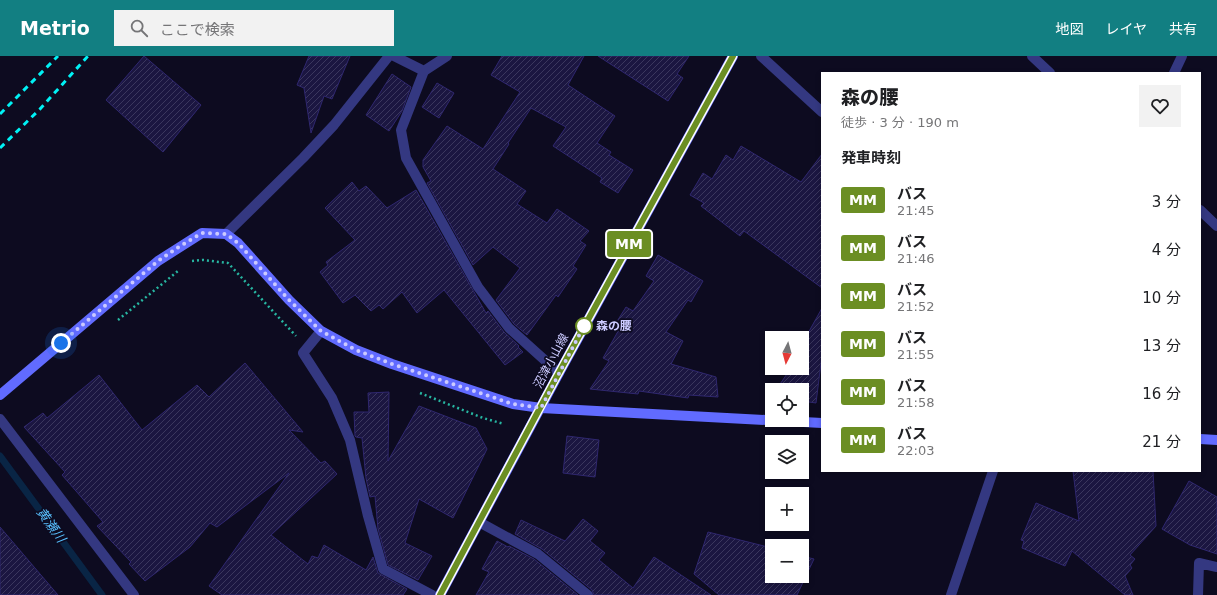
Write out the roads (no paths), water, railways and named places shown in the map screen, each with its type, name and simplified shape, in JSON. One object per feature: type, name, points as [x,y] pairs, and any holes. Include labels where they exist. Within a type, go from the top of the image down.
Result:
[{"type":"street","points":[[226,234],[303,158],[334,125],[389,56]]},
{"type":"street","points":[[394,56],[424,71]]},
{"type":"street","points":[[447,56],[424,71],[401,130],[406,158],[478,287],[509,328],[559,373]]},
{"type":"street","name":"沼津小山線","points":[[440,595],[559,373],[733,56]]},
{"type":"street","points":[[761,56],[821,111]]},
{"type":"street","points":[[1032,56],[1049,72]]},
{"type":"street","points":[[1174,72],[1182,56]]},
{"type":"street","points":[[1201,211],[1217,226]]},
{"type":"street","points":[[0,395],[158,261],[202,233],[226,234],[238,243],[289,300],[321,331],[356,350],[392,364],[513,404],[541,408],[821,423]]},
{"type":"street","points":[[321,331],[303,353],[332,398],[350,440],[368,516],[383,569],[432,595]]},
{"type":"street","points":[[0,419],[134,595]]},
{"type":"street","points":[[1201,439],[1217,440]]},
{"type":"street","points":[[951,595],[993,472]]},
{"type":"street","points":[[479,522],[538,554],[588,595]]},
{"type":"street","points":[[1198,595],[1199,563],[1217,567]]},
{"type":"waterway","name":"黄瀬川","points":[[0,456],[102,595]]},
{"type":"railway","points":[[0,114],[58,56]]},
{"type":"railway","points":[[0,148],[40,109],[88,56]]},
{"type":"place","name":"森の腰","points":[[584,326]]}]
